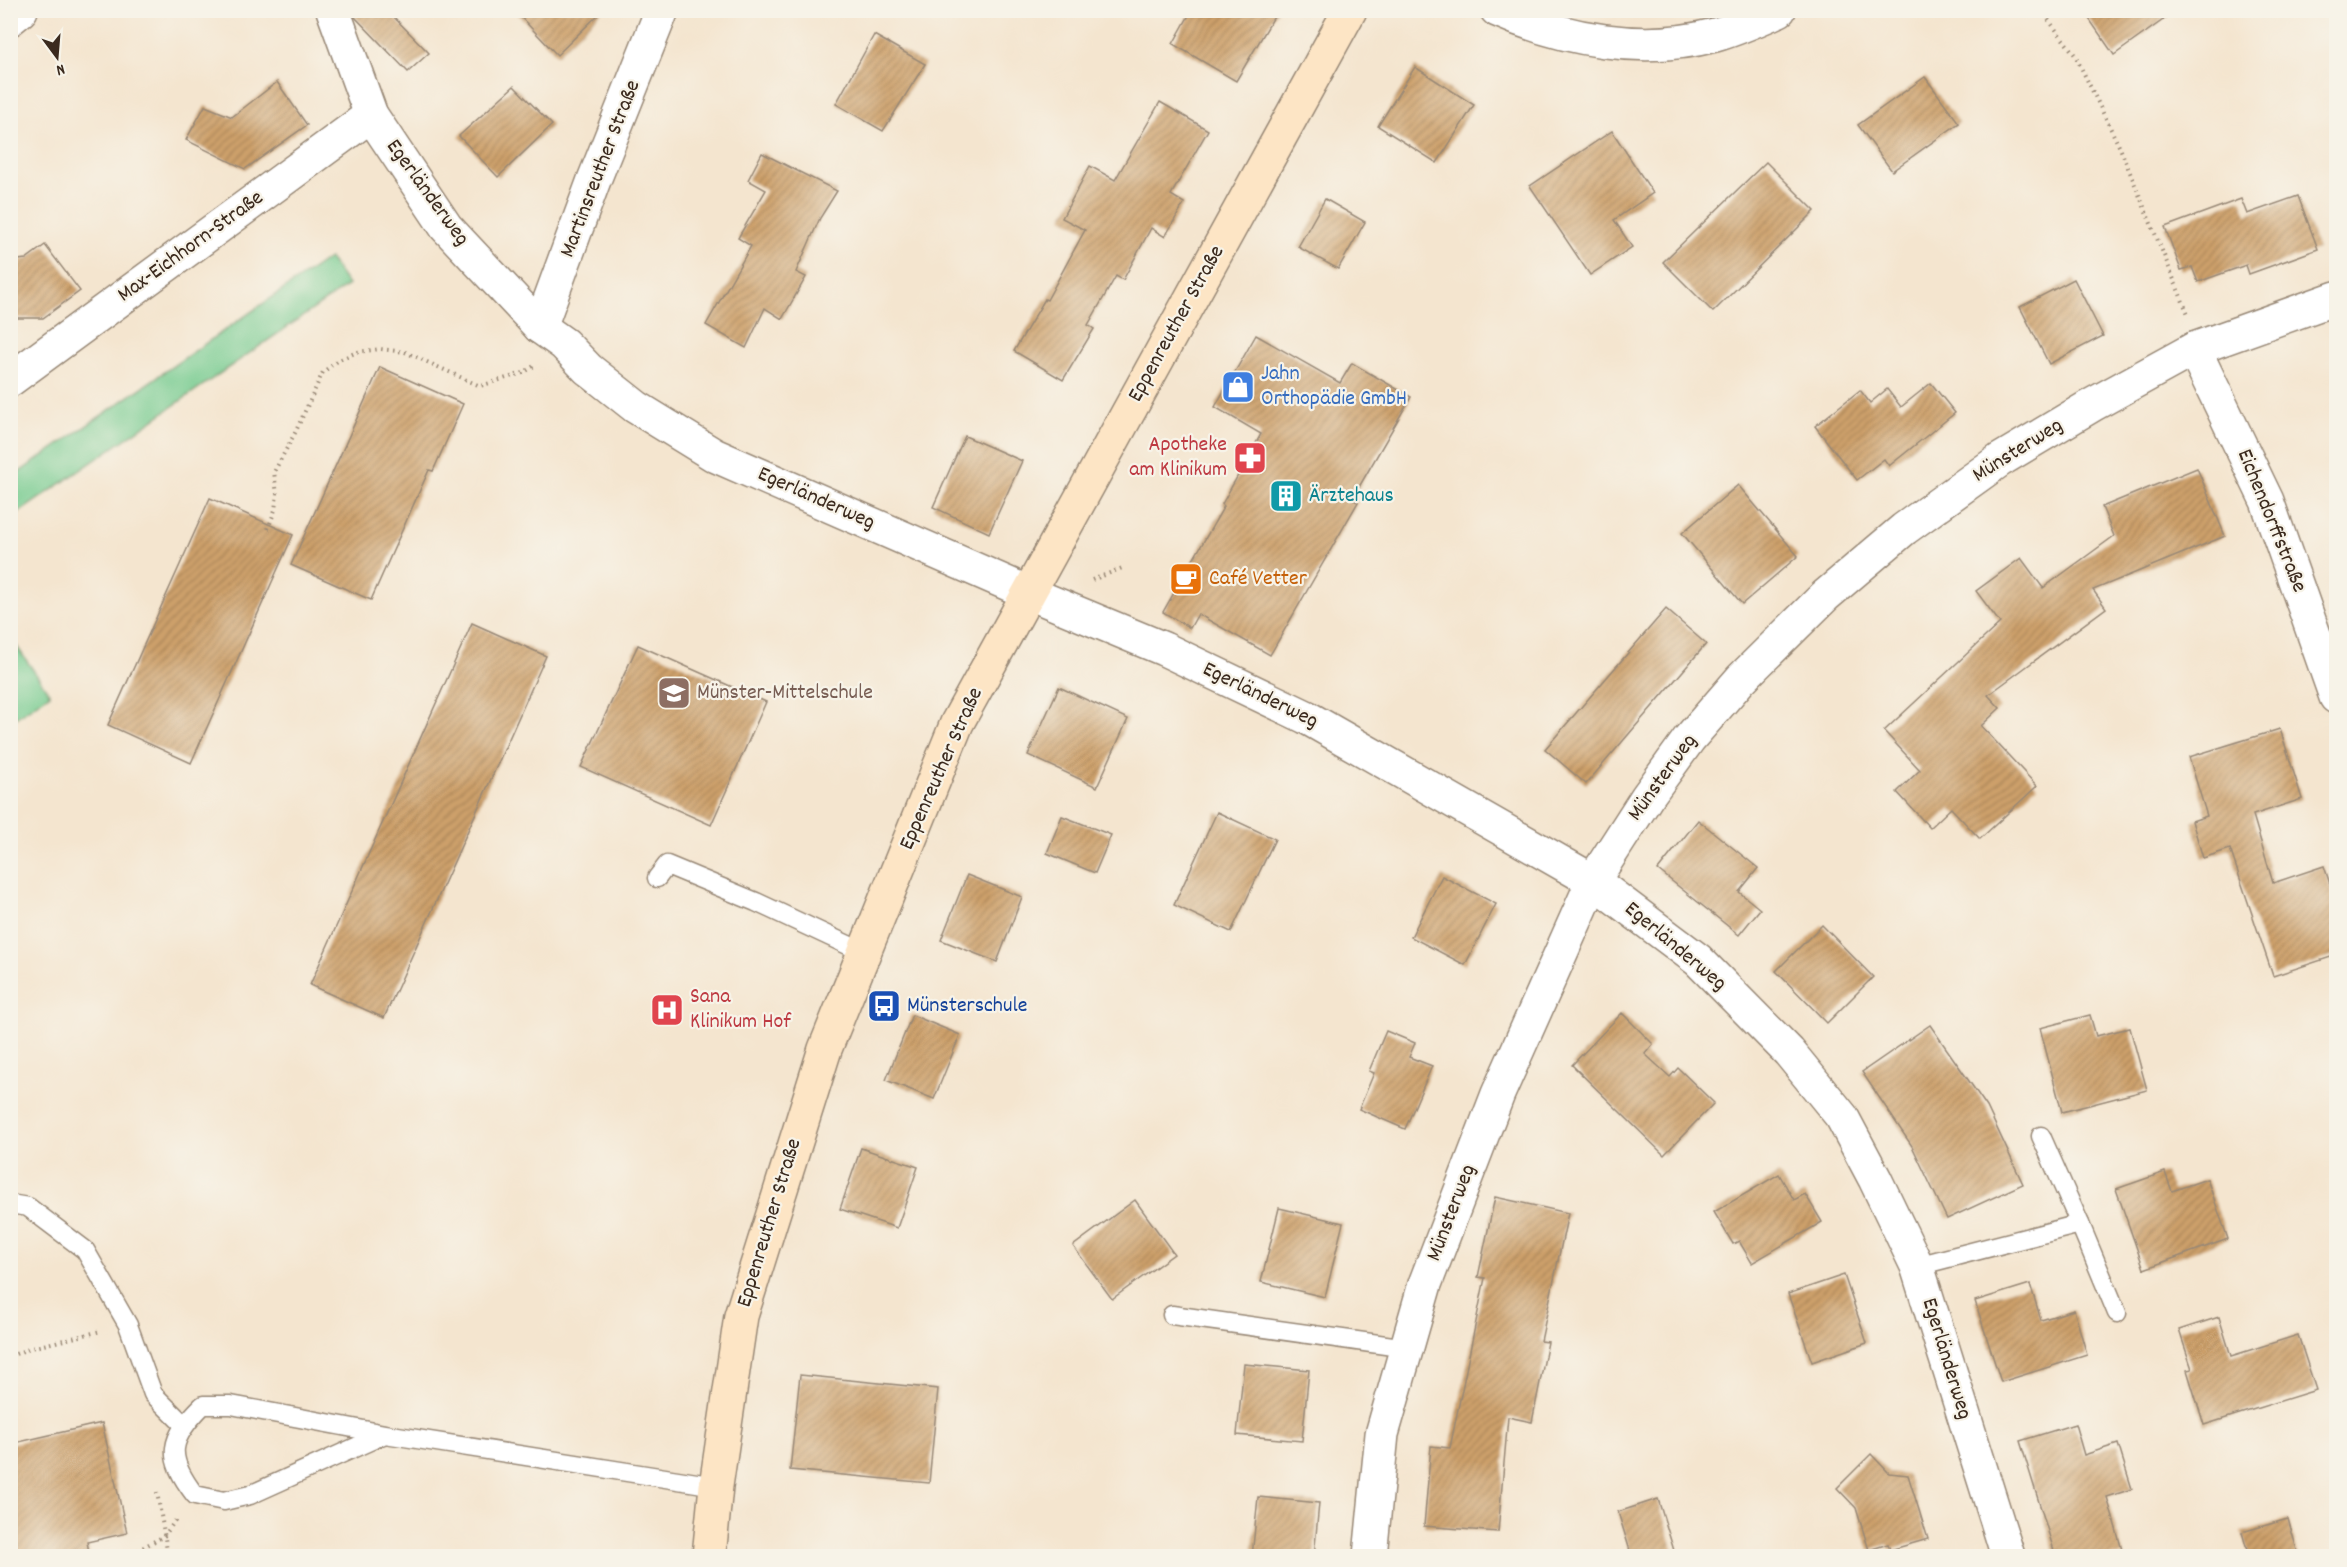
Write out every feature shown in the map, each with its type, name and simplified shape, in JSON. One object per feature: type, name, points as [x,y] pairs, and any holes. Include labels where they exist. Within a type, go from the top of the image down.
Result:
[{"type":"main road","name":"Eppenreuther Straße","points":[[710,1557],[716,1486],[741,1316],[825,1049],[957,723],[1350,10]]},
{"type":"street","points":[[10,19],[21,10]]},
{"type":"street","name":"Egerländerweg","points":[[333,10],[371,115],[446,227],[552,335],[588,369],[636,407],[714,455],[1029,593],[1164,649],[1306,717],[1593,880],[1698,960],[1789,1052],[1842,1117],[1875,1179],[1917,1266],[2008,1557]]},
{"type":"street","name":"Martinsreuther Straße","points":[[552,335],[594,180],[662,10]]},
{"type":"street","points":[[1497,10],[1526,24],[1604,42],[1665,44],[1716,35],[1779,10]]},
{"type":"street","name":"Max-Eichhorn-Straße","points":[[10,380],[371,115]]},
{"type":"street","name":"Münsterweg","points":[[1370,1557],[1382,1434],[1425,1284],[1498,1094],[1593,880],[1647,796],[1689,739],[1742,679],[1825,596],[1904,529],[2000,460],[2092,405],[2194,349],[2337,298]]},
{"type":"street","name":"Eichendorffstraße","points":[[2194,349],[2267,501],[2337,697]]},
{"type":"lane","points":[[657,878],[667,865],[756,902],[865,953]]},
{"type":"lane","points":[[2041,1136],[2117,1313]]},
{"type":"lane","points":[[10,1204],[28,1207],[85,1250],[128,1325],[153,1394],[183,1424]]},
{"type":"lane","points":[[1917,1266],[2080,1224]]},
{"type":"lane","points":[[1172,1315],[1407,1348]]},
{"type":"lane","points":[[385,1434],[250,1495],[224,1501],[195,1495],[180,1476],[175,1461],[175,1444],[183,1424],[203,1405],[231,1406],[385,1434],[716,1486]]},
{"type":"path","points":[[2041,10],[2075,55],[2120,148],[2188,314],[2194,349]]},
{"type":"path","points":[[268,529],[275,510],[277,494],[274,472],[324,372],[339,360],[357,352],[380,349],[405,352],[480,386],[523,373],[552,335]]},
{"type":"path","points":[[10,1356],[31,1348],[128,1325]]},
{"type":"path","points":[[127,1557],[164,1536],[195,1495]]},
{"type":"green space","points":[[329,258],[348,285],[11,518],[11,478]]},
{"type":"green space","points":[[10,637],[50,694],[11,721],[10,721]]},
{"type":"building","points":[[353,10],[387,10],[429,53],[408,72],[355,17]]},
{"type":"building","points":[[514,10],[603,10],[557,55]]},
{"type":"building","points":[[1192,10],[1278,10],[1236,81],[1173,44]]},
{"type":"building","points":[[2083,10],[2177,10],[2114,55]]},
{"type":"building","points":[[874,35],[925,64],[883,131],[836,104]]},
{"type":"building","points":[[1415,67],[1474,105],[1437,163],[1378,126]]},
{"type":"building","points":[[1925,77],[1959,123],[1892,171],[1858,125]]},
{"type":"building","points":[[277,82],[307,125],[245,169],[186,140],[205,106],[232,117]]},
{"type":"building","points":[[514,86],[552,125],[498,177],[459,136]]},
{"type":"building","points":[[1160,102],[1208,130],[1171,195],[1184,203],[1165,237],[1151,228],[1123,280],[1116,276],[1088,325],[1094,329],[1063,380],[1014,351],[1045,299],[1047,300],[1085,230],[1062,218],[1090,166],[1115,180]]},
{"type":"building","points":[[1612,131],[1653,193],[1614,220],[1632,247],[1590,275],[1530,186]]},
{"type":"building","points":[[762,153],[837,191],[820,218],[796,272],[806,277],[782,319],[765,308],[746,348],[706,325],[751,246],[738,238],[766,190],[748,180]]},
{"type":"building","points":[[1766,162],[1815,211],[1713,312],[1663,262]]},
{"type":"building","points":[[2298,196],[2318,249],[2249,274],[2246,265],[2198,282],[2192,267],[2181,270],[2165,227],[2241,199],[2247,214]]},
{"type":"building","points":[[1325,199],[1365,222],[1338,269],[1298,247]]},
{"type":"building","points":[[45,245],[80,291],[43,318],[10,318],[10,261],[26,259]]},
{"type":"building","points":[[2074,279],[2103,336],[2049,364],[2020,307]]},
{"type":"building","name":"Ärztehaus","points":[[1256,335],[1340,383],[1352,363],[1411,397],[1352,499],[1358,502],[1270,655],[1198,614],[1190,628],[1163,612],[1224,506],[1222,504],[1261,434],[1215,407]]},
{"type":"building","points":[[380,367],[463,404],[433,471],[429,470],[371,600],[291,565]]},
{"type":"building","points":[[1931,383],[1955,413],[1889,466],[1884,459],[1857,480],[1815,426],[1860,390],[1870,403],[1887,389],[1901,407]]},
{"type":"building","points":[[965,436],[1022,461],[989,533],[933,507]]},
{"type":"building","points":[[2197,468],[2225,536],[2093,590],[2106,608],[1988,695],[2000,708],[1981,726],[2037,786],[1980,839],[1951,808],[1930,828],[1897,792],[1920,770],[1884,731],[2000,623],[1976,591],[2021,558],[2043,588],[2114,536],[2102,507]]},
{"type":"building","points":[[1738,485],[1798,556],[1742,604],[1682,533]]},
{"type":"building","points":[[210,498],[293,535],[191,763],[108,725]]},
{"type":"building","points":[[1666,609],[1706,644],[1586,784],[1545,749]]},
{"type":"building","points":[[472,623],[546,656],[384,1018],[310,985]]},
{"type":"building","points":[[638,645],[766,702],[711,825],[581,767]]},
{"type":"building","points":[[1059,687],[1128,719],[1097,787],[1028,755]]},
{"type":"building","points":[[2280,729],[2302,799],[2253,815],[2273,883],[2324,866],[2337,905],[2337,955],[2273,976],[2230,849],[2203,858],[2192,821],[2207,816],[2189,757]]},
{"type":"building","points":[[1217,812],[1275,839],[1231,932],[1174,905]]},
{"type":"building","points":[[1062,816],[1111,835],[1095,873],[1047,853]]},
{"type":"building","points":[[1698,820],[1758,868],[1739,892],[1760,909],[1739,935],[1658,870]]},
{"type":"building","points":[[967,875],[1022,897],[997,962],[941,940]]},
{"type":"building","points":[[1442,876],[1496,904],[1465,965],[1411,937]]},
{"type":"building","points":[[1822,925],[1873,977],[1827,1023],[1776,971]]},
{"type":"building","points":[[1622,1013],[1653,1044],[1645,1054],[1670,1077],[1678,1068],[1714,1103],[1664,1155],[1572,1065]]},
{"type":"building","points":[[912,1015],[960,1035],[934,1099],[886,1080]]},
{"type":"building","points":[[2090,1015],[2096,1036],[2130,1028],[2147,1090],[2062,1112],[2040,1028]]},
{"type":"building","points":[[1930,1025],[1987,1107],[2023,1184],[1947,1219],[1912,1146],[1862,1072]]},
{"type":"building","points":[[1386,1031],[1415,1043],[1409,1057],[1432,1066],[1405,1129],[1359,1109],[1374,1073],[1369,1071]]},
{"type":"building","points":[[861,1148],[918,1167],[897,1228],[840,1209]]},
{"type":"building","points":[[2165,1172],[2172,1191],[2207,1179],[2228,1239],[2144,1269],[2116,1189]]},
{"type":"building","points":[[1779,1174],[1794,1200],[1805,1194],[1822,1222],[1752,1263],[1739,1241],[1733,1244],[1714,1212]]},
{"type":"building","points":[[1495,1197],[1568,1213],[1541,1341],[1548,1342],[1532,1422],[1508,1417],[1498,1532],[1424,1526],[1431,1446],[1450,1448],[1485,1278],[1478,1277]]},
{"type":"building","points":[[1135,1200],[1174,1254],[1112,1299],[1073,1246]]},
{"type":"building","points":[[1279,1208],[1343,1223],[1325,1297],[1261,1282]]},
{"type":"building","points":[[1844,1275],[1867,1343],[1812,1362],[1788,1294]]},
{"type":"building","points":[[2030,1284],[2041,1320],[2074,1310],[2087,1355],[2001,1382],[1975,1301]]},
{"type":"building","points":[[2219,1317],[2231,1356],[2298,1335],[2316,1390],[2204,1425],[2187,1370],[2192,1369],[2179,1330]]},
{"type":"building","points":[[1244,1364],[1309,1370],[1302,1441],[1237,1435]]},
{"type":"building","points":[[800,1375],[938,1389],[929,1483],[790,1470]]},
{"type":"building","points":[[102,1423],[127,1533],[87,1542],[90,1557],[10,1557],[10,1444]]},
{"type":"building","points":[[2075,1424],[2084,1455],[2118,1444],[2132,1489],[2107,1497],[2124,1557],[2056,1557],[2020,1441]]},
{"type":"building","points":[[1871,1454],[1889,1473],[1908,1475],[1928,1539],[1890,1550],[1888,1544],[1869,1550],[1856,1508],[1837,1488]]},
{"type":"building","points":[[1258,1497],[1319,1503],[1314,1557],[1252,1557]]},
{"type":"building","points":[[1658,1499],[1676,1557],[1632,1557],[1618,1512]]},
{"type":"building","points":[[2288,1519],[2299,1557],[2249,1557],[2242,1532]]},
{"type":"place","name":"Jahn Orthopädie GmbH","points":[[1238,387]]},
{"type":"place","name":"Apotheke am Klinikum","points":[[1250,458]]},
{"type":"place","name":"Ärztehaus","points":[[1286,496]]},
{"type":"place","name":"Café Vetter","points":[[1186,579]]},
{"type":"place","name":"Münster-Mittelschule","points":[[674,693]]},
{"type":"place","name":"Münsterschule","points":[[884,1006]]},
{"type":"place","name":"Sana Klinikum Hof","points":[[667,1010]]}]
